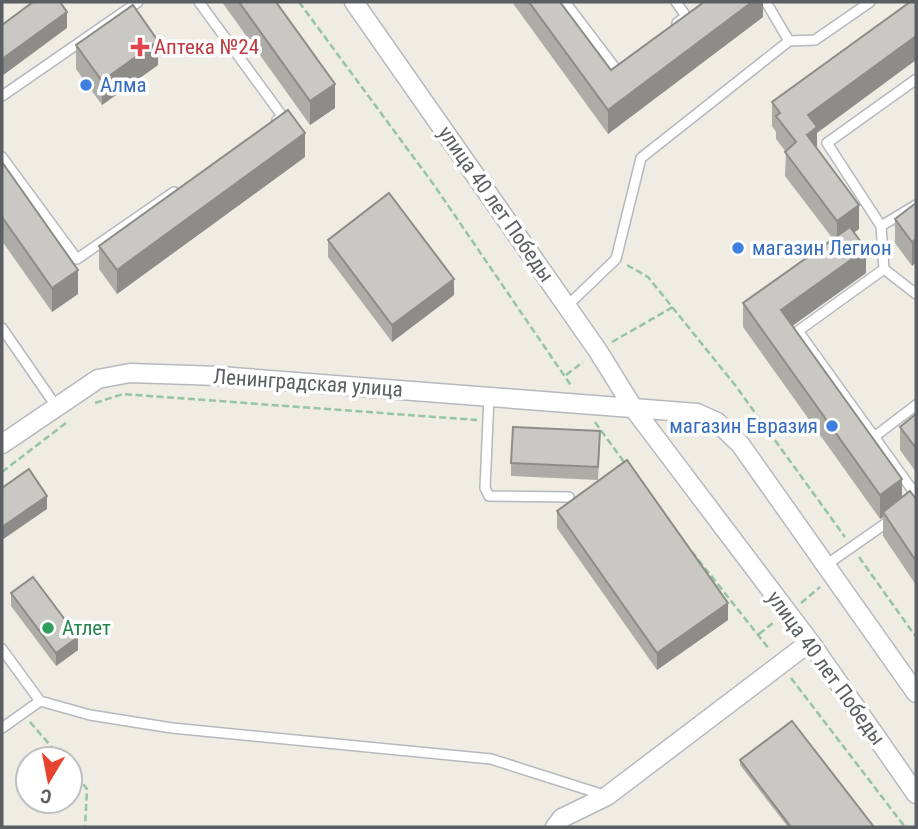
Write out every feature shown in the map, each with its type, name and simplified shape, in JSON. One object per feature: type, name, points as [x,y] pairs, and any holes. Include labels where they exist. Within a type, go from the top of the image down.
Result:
[{"type":"street","name":"улица 40 лет Победы","points":[[361,4],[598,351],[634,409],[810,642],[916,793]]},
{"type":"street","name":"Ленинградская улица","points":[[2,444],[98,379],[130,373],[219,376],[634,409]]},
{"type":"street","points":[[634,409],[697,413],[717,422],[740,444],[916,693]]},
{"type":"street","points":[[555,827],[562,818],[607,796],[810,642]]},
{"type":"lane","points":[[2,96],[138,2]]},
{"type":"lane","points":[[200,2],[283,117],[271,124]]},
{"type":"lane","points":[[565,2],[619,73],[628,65]]},
{"type":"lane","points":[[667,32],[686,16],[676,2]]},
{"type":"lane","points":[[766,2],[789,41]]},
{"type":"lane","points":[[567,306],[616,258],[641,158],[789,41],[815,40],[870,2]]},
{"type":"lane","points":[[916,82],[915,80],[827,143],[881,226],[884,269],[916,294]]},
{"type":"lane","points":[[2,157],[77,259],[180,188]]},
{"type":"lane","points":[[881,226],[916,205]]},
{"type":"lane","points":[[884,269],[798,331],[916,495]]},
{"type":"lane","points":[[2,328],[55,406]]},
{"type":"lane","points":[[489,396],[485,488],[489,496],[569,497]]},
{"type":"lane","points":[[874,437],[916,405]]},
{"type":"lane","points":[[826,565],[906,510]]},
{"type":"lane","points":[[2,649],[40,701],[90,715],[172,728],[491,759],[607,796]]},
{"type":"lane","points":[[2,728],[40,701]]},
{"type":"path","points":[[616,258],[648,277],[735,385],[916,637]]},
{"type":"path","points":[[565,375],[598,351],[673,307]]},
{"type":"path","points":[[87,407],[123,394],[488,421]]},
{"type":"path","points":[[2,472],[66,423]]},
{"type":"path","points":[[23,713],[50,745]]},
{"type":"path","points":[[84,785],[87,789],[85,827]]},
{"type":"building","points":[[33,2],[60,2],[67,12],[2,59],[2,25]]},
{"type":"building","points":[[239,2],[276,2],[335,84],[310,101]]},
{"type":"building","points":[[529,2],[560,2],[611,70],[704,2],[752,2],[608,110]]},
{"type":"building","points":[[910,2],[916,2],[916,36],[808,115],[817,127],[807,135],[859,205],[837,221],[785,152],[796,142],[776,116],[780,113],[772,102]]},
{"type":"building","points":[[133,5],[158,41],[102,81],[76,45]]},
{"type":"building","points":[[288,110],[305,133],[117,270],[99,246]]},
{"type":"building","points":[[2,162],[78,270],[52,288],[2,217]]},
{"type":"building","points":[[389,193],[454,279],[392,325],[328,240]]},
{"type":"building","points":[[916,203],[916,239],[912,242],[895,219]]},
{"type":"building","points":[[850,227],[866,249],[781,310],[902,479],[880,495],[743,303]]},
{"type":"building","points":[[916,414],[916,448],[900,427]]},
{"type":"building","points":[[513,427],[600,431],[598,467],[511,463]]},
{"type":"building","points":[[627,460],[728,603],[657,653],[557,511]]},
{"type":"building","points":[[29,469],[47,496],[2,527],[2,488]]},
{"type":"building","points":[[910,491],[916,499],[916,561],[883,512]]},
{"type":"building","points":[[33,577],[78,637],[56,653],[11,593]]},
{"type":"building","points":[[792,721],[874,827],[791,827],[740,760]]},
{"type":"place","name":"Аптека №24","points":[[140,47]]},
{"type":"place","name":"Алма","points":[[86,85]]},
{"type":"place","name":"магазин Легион","points":[[738,248]]},
{"type":"place","name":"магазин Евразия","points":[[832,426]]},
{"type":"place","name":"Атлет","points":[[48,628]]}]
